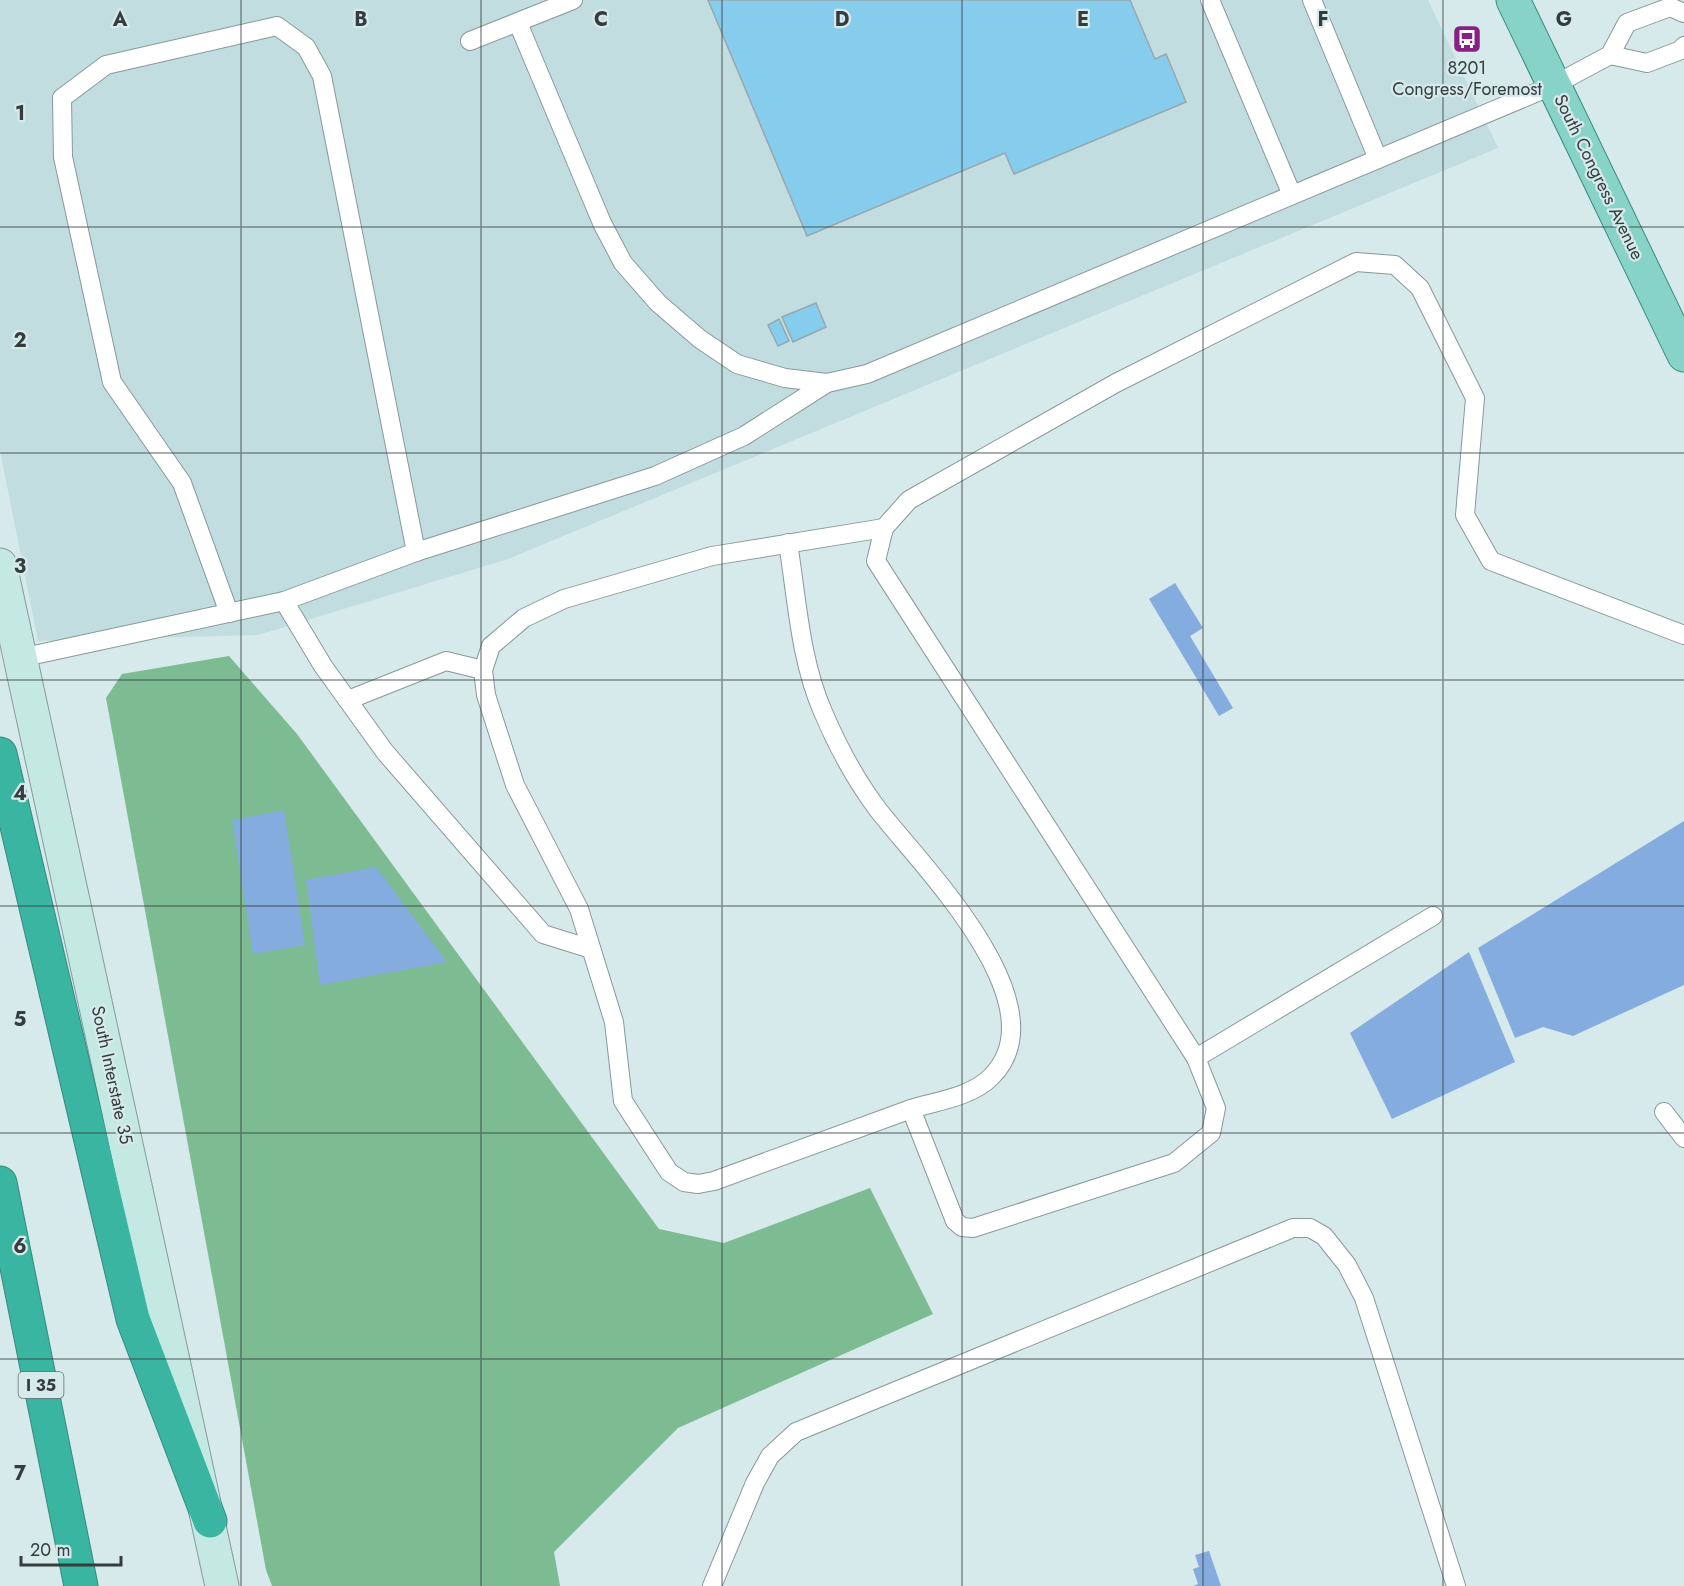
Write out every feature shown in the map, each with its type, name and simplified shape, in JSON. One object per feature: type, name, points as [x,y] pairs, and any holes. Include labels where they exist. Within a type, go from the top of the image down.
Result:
[{"type":"highway","points":[[0,754],[133,1319],[210,1521]]},
{"type":"highway","name":"I 35","points":[[0,1183],[81,1586]]},
{"type":"main road","name":"South Congress Avenue","points":[[1513,0],[1684,355]]},
{"type":"main road","name":"South Interstate 35","points":[[0,565],[210,1521],[222,1586]]},
{"type":"lane","points":[[470,41],[573,0]]},
{"type":"lane","points":[[1210,0],[1292,195]]},
{"type":"lane","points":[[1312,0],[1378,159]]},
{"type":"lane","points":[[518,23],[603,223],[623,263],[658,303],[699,339],[737,364],[785,378],[827,383],[867,374],[1554,85],[1610,55],[1628,23],[1670,8],[1684,13]]},
{"type":"lane","points":[[229,613],[182,483],[112,382],[63,157],[62,98],[106,65],[277,26],[306,47],[322,76],[416,552]]},
{"type":"lane","points":[[1610,55],[1647,63],[1683,49]]},
{"type":"lane","points":[[911,1109],[956,1221],[962,1227],[973,1228],[1174,1163],[1212,1133],[1216,1108],[1196,1059],[876,561],[884,528],[909,500],[1116,383],[1356,262],[1395,265],[1420,288],[1475,398],[1465,515],[1491,561],[1684,635]]},
{"type":"lane","points":[[20,658],[284,601],[416,552],[655,476],[744,436],[827,383]]},
{"type":"lane","points":[[788,543],[808,670],[823,712],[879,810],[916,853],[972,931],[1000,977],[1012,1020],[1012,1043],[1004,1061],[991,1077],[975,1089],[911,1109],[714,1181],[698,1184],[684,1182],[660,1162],[623,1101],[614,1022],[579,909],[515,785],[486,695],[483,670],[490,646],[524,618],[564,599],[712,556],[788,543],[884,528]]},
{"type":"lane","points":[[284,601],[323,666],[386,752],[543,934],[591,949]]},
{"type":"lane","points":[[348,700],[446,661],[483,670]]},
{"type":"lane","points":[[1196,1059],[1433,916]]},
{"type":"lane","points":[[1664,1112],[1684,1138]]},
{"type":"lane","points":[[712,1586],[754,1483],[770,1456],[796,1432],[1293,1228],[1310,1228],[1324,1236],[1335,1247],[1364,1298],[1456,1586]]},
{"type":"shaded area","points":[[0,0],[1428,0],[1498,148],[508,559],[258,635],[38,641],[0,451]]},
{"type":"green space","points":[[229,656],[297,734],[659,1229],[724,1243],[870,1188],[933,1314],[678,1428],[554,1552],[560,1586],[272,1586],[266,1570],[106,698],[122,674]]},
{"type":"water","points":[[1175,583],[1203,628],[1190,636],[1233,708],[1219,716],[1149,599]]},
{"type":"water","points":[[284,810],[305,945],[253,954],[232,820]]},
{"type":"water","points":[[1684,821],[1684,985],[1573,1036],[1543,1027],[1515,1038],[1478,948]]},
{"type":"water","points":[[376,867],[447,962],[320,985],[306,880]]},
{"type":"water","points":[[1469,952],[1515,1062],[1392,1119],[1350,1033]]},
{"type":"water","points":[[1209,1551],[1221,1586],[1193,1586],[1198,1584],[1193,1569],[1199,1567],[1195,1555]]},
{"type":"building","points":[[708,0],[1130,0],[1155,59],[1166,54],[1186,102],[1014,174],[1005,153],[807,236]]},
{"type":"building","points":[[816,303],[826,327],[793,342],[782,317]]},
{"type":"building","points":[[779,319],[789,341],[778,346],[768,325]]},
{"type":"place","name":"8201 Congress/Foremost","points":[[1467,39]]}]
